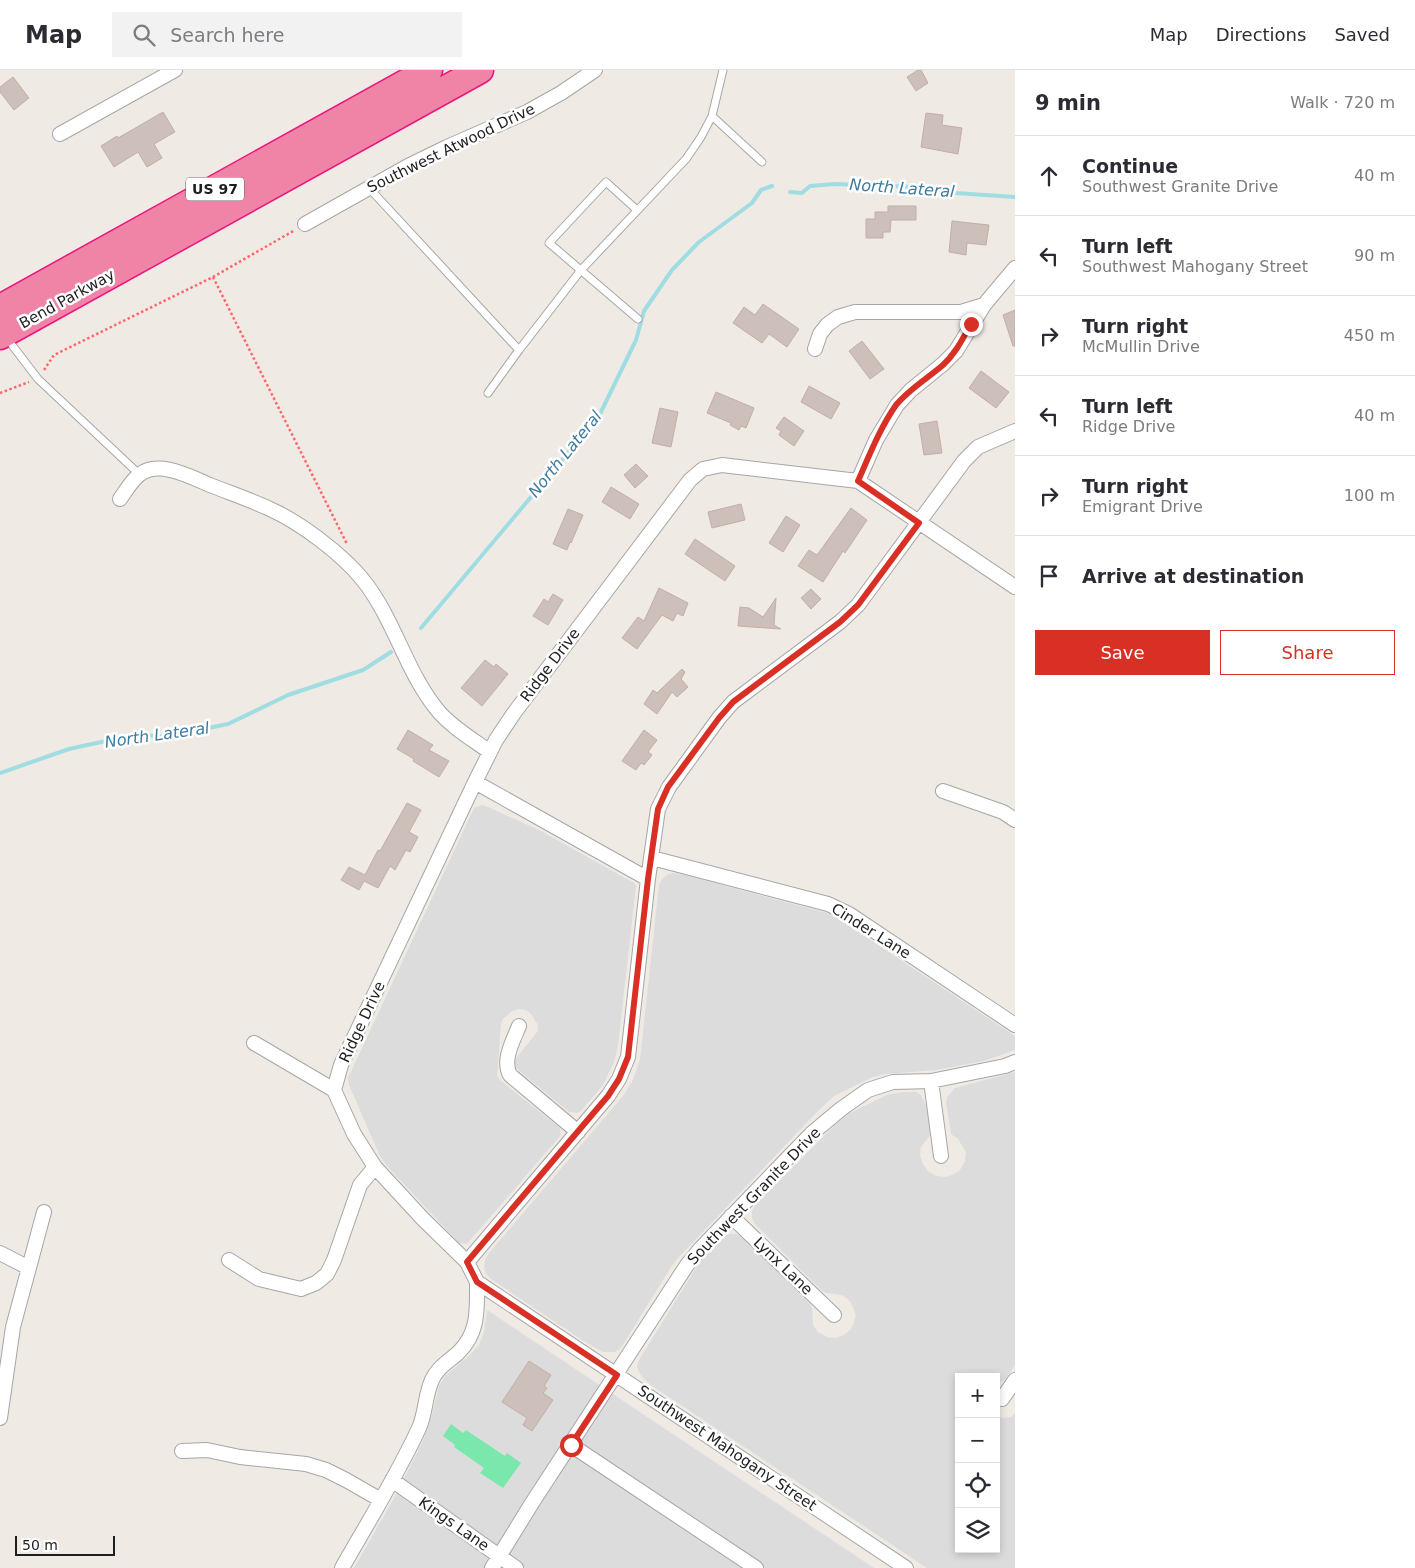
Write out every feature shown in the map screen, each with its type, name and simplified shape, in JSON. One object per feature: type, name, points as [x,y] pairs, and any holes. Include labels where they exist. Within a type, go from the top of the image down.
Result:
[{"type":"highway","name":"US 97","points":[[0,308],[429,70]]},
{"type":"highway","name":"US 97","points":[[4,345],[81,302],[133,262],[480,70]]},
{"type":"street","points":[[60,134],[175,70]]},
{"type":"street","name":"Southwest Atwood Drive","points":[[305,224],[408,166],[528,112],[595,70]]},
{"type":"street","points":[[858,481],[876,440],[897,405],[911,390],[944,364],[956,351],[984,304],[1015,268]]},
{"type":"street","points":[[815,349],[820,334],[827,325],[838,317],[855,312],[961,312],[984,304]]},
{"type":"street","points":[[467,1262],[608,1096],[619,1079],[628,1057],[648,879],[658,809],[668,787],[733,702],[840,622],[858,605],[964,461],[978,447],[1015,431]]},
{"type":"street","name":"Ridge Drive","points":[[334,1090],[341,1065],[474,782],[490,752],[520,705],[690,480],[702,469],[722,465],[858,481],[1015,587]]},
{"type":"street","points":[[120,499],[139,474],[152,469],[173,470],[272,510],[314,535],[348,562],[364,581],[383,611],[418,680],[440,712],[457,729],[490,752]]},
{"type":"street","points":[[474,782],[648,879]]},
{"type":"street","points":[[943,791],[1003,812],[1015,820]]},
{"type":"street","name":"Cinder Lane","points":[[652,858],[835,907],[849,914],[1015,1025]]},
{"type":"street","points":[[518,1026],[507,1059],[506,1068],[510,1075],[578,1132]]},
{"type":"street","points":[[254,1043],[334,1090]]},
{"type":"street","name":"Southwest Granite Drive","points":[[496,1562],[687,1265],[731,1216],[811,1134],[840,1108],[868,1090],[893,1082],[931,1081],[1005,1066],[1015,1062]]},
{"type":"street","points":[[931,1081],[941,1156]]},
{"type":"street","name":"Southwest Mahogany Street","points":[[334,1090],[354,1134],[375,1167],[423,1220],[467,1262],[477,1282],[906,1568]]},
{"type":"street","points":[[229,1260],[259,1279],[301,1289],[316,1283],[327,1274],[334,1260],[360,1185],[375,1167]]},
{"type":"street","points":[[0,1418],[13,1327],[44,1212]]},
{"type":"street","name":"Lynx Lane","points":[[731,1216],[834,1315]]},
{"type":"street","points":[[0,1253],[29,1268]]},
{"type":"street","points":[[342,1568],[392,1480],[419,1427],[432,1380],[439,1368],[469,1342],[475,1326],[477,1282]]},
{"type":"street","points":[[1002,1399],[1015,1380]]},
{"type":"street","points":[[571,1445],[756,1568]]},
{"type":"street","points":[[182,1450],[207,1450],[240,1457],[306,1464],[326,1470],[381,1500]]},
{"type":"street","name":"Kings Lane","points":[[392,1480],[496,1562],[516,1568]]},
{"type":"lane","points":[[488,393],[581,270],[686,159],[712,116],[723,70]]},
{"type":"lane","points":[[712,116],[762,162]]},
{"type":"lane","points":[[637,210],[606,182],[550,243],[638,319]]},
{"type":"lane","points":[[370,188],[519,350]]},
{"type":"lane","points":[[4,345],[139,474]]},
{"type":"path","points":[[0,393],[38,379],[54,355],[213,277],[305,224]]},
{"type":"path","points":[[213,277],[347,545],[348,562]]},
{"type":"shaded area","points":[[482,805],[539,830],[634,883],[636,886],[618,1046],[614,1062],[603,1085],[581,1111],[577,1113],[569,1112],[515,1066],[517,1057],[538,1031],[538,1025],[531,1014],[526,1010],[518,1009],[512,1011],[502,1020],[497,1076],[560,1128],[561,1135],[467,1244],[459,1243],[386,1165],[379,1154],[349,1085],[348,1078],[474,808]]},
{"type":"shaded area","points":[[673,873],[827,913],[836,917],[1015,1036],[1015,1050],[984,1061],[936,1070],[886,1074],[873,1077],[834,1096],[679,1257],[621,1348],[615,1352],[603,1352],[491,1279],[486,1274],[485,1260],[623,1096],[633,1080],[640,1059],[659,885],[662,879]]},
{"type":"shaded area","points":[[1015,1072],[1015,1365],[1007,1377],[1000,1382],[1000,1373],[955,1373],[955,1553],[1000,1553],[1000,1418],[1011,1417],[1015,1413],[1015,1568],[927,1568],[652,1386],[642,1377],[637,1367],[639,1360],[699,1263],[724,1236],[730,1234],[737,1234],[744,1239],[810,1304],[813,1325],[818,1332],[827,1337],[836,1338],[844,1335],[851,1329],[856,1315],[850,1301],[844,1296],[822,1291],[755,1224],[752,1218],[752,1211],[755,1205],[848,1114],[887,1095],[902,1092],[916,1092],[921,1095],[927,1108],[931,1134],[921,1147],[920,1155],[923,1164],[928,1171],[936,1176],[945,1177],[952,1175],[960,1170],[965,1161],[966,1152],[958,1139],[951,1134],[946,1102],[947,1097],[955,1088]]},
{"type":"shaded area","points":[[487,1310],[874,1568],[354,1568],[393,1500],[422,1443],[439,1386],[445,1376],[479,1345],[484,1332]]},
{"type":"green space","points":[[451,1424],[463,1433],[466,1430],[505,1456],[507,1453],[521,1463],[503,1488],[480,1473],[484,1468],[454,1447],[455,1445],[443,1436]]},
{"type":"building","points":[[921,70],[928,83],[916,91],[907,77]]},
{"type":"building","points":[[13,77],[29,98],[14,110],[0,92],[0,87]]},
{"type":"building","points":[[163,112],[175,132],[154,144],[162,158],[147,167],[138,152],[114,167],[101,146]]},
{"type":"building","points":[[926,113],[943,115],[942,125],[962,128],[958,154],[921,147]]},
{"type":"building","points":[[888,206],[916,206],[916,220],[891,220],[890,232],[883,232],[883,238],[866,238],[866,219],[875,219],[875,212],[888,212]]},
{"type":"building","points":[[952,221],[989,225],[986,245],[967,243],[966,255],[949,252]]},
{"type":"building","points":[[763,304],[799,329],[787,347],[769,334],[762,343],[733,323],[744,307],[755,315]]},
{"type":"building","points":[[1015,310],[1015,346],[1013,346],[1003,315]]},
{"type":"building","points":[[862,341],[884,369],[870,379],[849,351]]},
{"type":"building","points":[[981,371],[1009,392],[996,408],[969,388]]},
{"type":"building","points":[[809,386],[840,403],[831,419],[801,402]]},
{"type":"building","points":[[716,392],[754,408],[746,428],[741,426],[739,430],[730,425],[731,423],[707,413]]},
{"type":"building","points":[[660,408],[678,412],[671,447],[652,443]]},
{"type":"building","points":[[784,417],[804,431],[794,446],[779,435],[781,431],[776,428]]},
{"type":"building","points":[[937,421],[942,453],[924,455],[919,424]]},
{"type":"building","points":[[636,464],[648,476],[635,488],[624,475]]},
{"type":"building","points":[[611,487],[639,504],[630,519],[602,502]]},
{"type":"building","points":[[741,504],[745,520],[712,528],[708,512]]},
{"type":"building","points":[[851,508],[867,520],[845,553],[843,551],[823,582],[798,566],[809,550],[817,555]]},
{"type":"building","points":[[568,509],[583,515],[567,550],[553,544]]},
{"type":"building","points":[[786,516],[800,525],[783,552],[769,543]]},
{"type":"building","points":[[695,539],[735,566],[725,581],[685,554]]},
{"type":"building","points":[[659,588],[688,603],[683,616],[677,613],[673,621],[662,615],[637,649],[622,638],[638,617],[644,621]]},
{"type":"building","points":[[811,589],[821,599],[811,609],[801,598]]},
{"type":"building","points":[[553,594],[563,600],[548,625],[533,616],[544,599],[548,602]]},
{"type":"building","points":[[776,598],[774,625],[781,629],[738,626],[740,607],[749,608],[763,617]]},
{"type":"building","points":[[485,660],[494,667],[496,664],[508,674],[482,706],[461,688]]},
{"type":"building","points":[[682,669],[685,672],[681,679],[688,687],[677,697],[672,692],[657,714],[644,704],[653,690],[657,693]]},
{"type":"building","points":[[408,730],[433,745],[429,750],[449,761],[439,777],[397,749]]},
{"type":"building","points":[[644,730],[657,740],[648,752],[652,755],[644,765],[641,763],[636,770],[622,761]]},
{"type":"building","points":[[407,803],[421,810],[409,832],[418,837],[410,852],[406,850],[395,870],[390,866],[378,888],[364,881],[359,890],[341,880],[349,867],[365,875]]},
{"type":"building","points":[[529,1361],[551,1375],[544,1386],[547,1388],[543,1393],[553,1400],[532,1431],[523,1425],[527,1418],[502,1402]]},
{"type":"waterway","name":"North Lateral","points":[[790,192],[802,193],[810,186],[835,184],[916,187],[955,193],[1015,197]]},
{"type":"waterway","name":"North Lateral","points":[[421,628],[599,416],[636,340],[644,311],[672,270],[699,242],[752,203],[761,190],[772,186]]},
{"type":"waterway","name":"North Lateral","points":[[0,773],[69,749],[138,734],[164,737],[228,724],[288,695],[363,670],[391,652]]},
{"type":"route","points":[[571,1445],[617,1375],[477,1282],[467,1262],[608,1096],[619,1079],[628,1057],[648,879],[658,809],[668,787],[733,702],[840,622],[858,605],[919,523],[858,481],[876,440],[897,405],[911,390],[944,364],[956,351],[971,324]]}]
